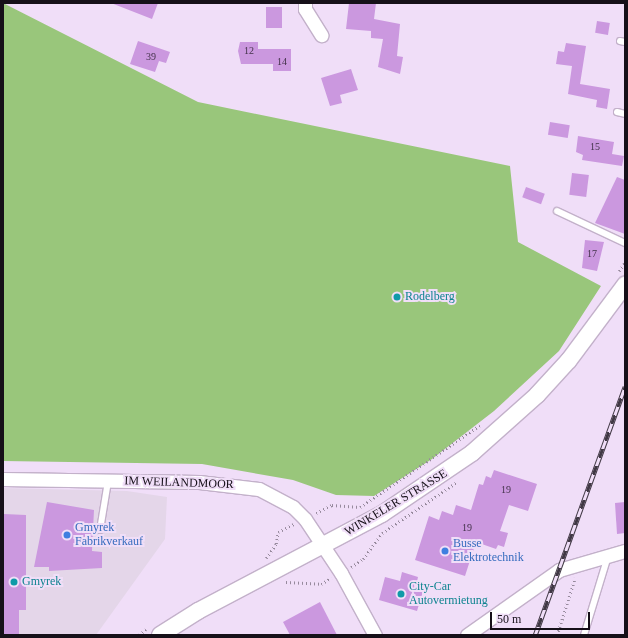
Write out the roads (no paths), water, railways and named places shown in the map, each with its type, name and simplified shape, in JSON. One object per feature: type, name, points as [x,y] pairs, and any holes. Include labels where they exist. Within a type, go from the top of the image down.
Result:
[{"type":"street","points":[[305,3],[305,9],[321,35]]},
{"type":"street","name":"WINKELER STRASSE","points":[[156,630],[198,611],[324,546],[415,494],[504,427],[569,360],[621,280]]},
{"type":"street","name":"IM WEILANDMOOR","points":[[3,479],[240,485],[276,497],[305,519],[324,546],[374,635]]},
{"type":"street","points":[[467,635],[530,587],[559,570],[625,551]]},
{"type":"lane","points":[[616,112],[625,114]]},
{"type":"lane","points":[[558,211],[625,243]]},
{"type":"lane","points":[[100,530],[108,481]]},
{"type":"lane","points":[[584,635],[609,556]]},
{"type":"railway","points":[[535,635],[625,387]]},
{"type":"place","name":"Rodelberg","points":[[397,297]]},
{"type":"place","name":"Gmyrek Fabrikverkauf","points":[[67,535]]},
{"type":"place","name":"Busse Elektrotechnik","points":[[445,551]]},
{"type":"place","name":"Gmyrek","points":[[14,582]]},
{"type":"place","name":"City-Car Autovermietung","points":[[401,594]]}]
